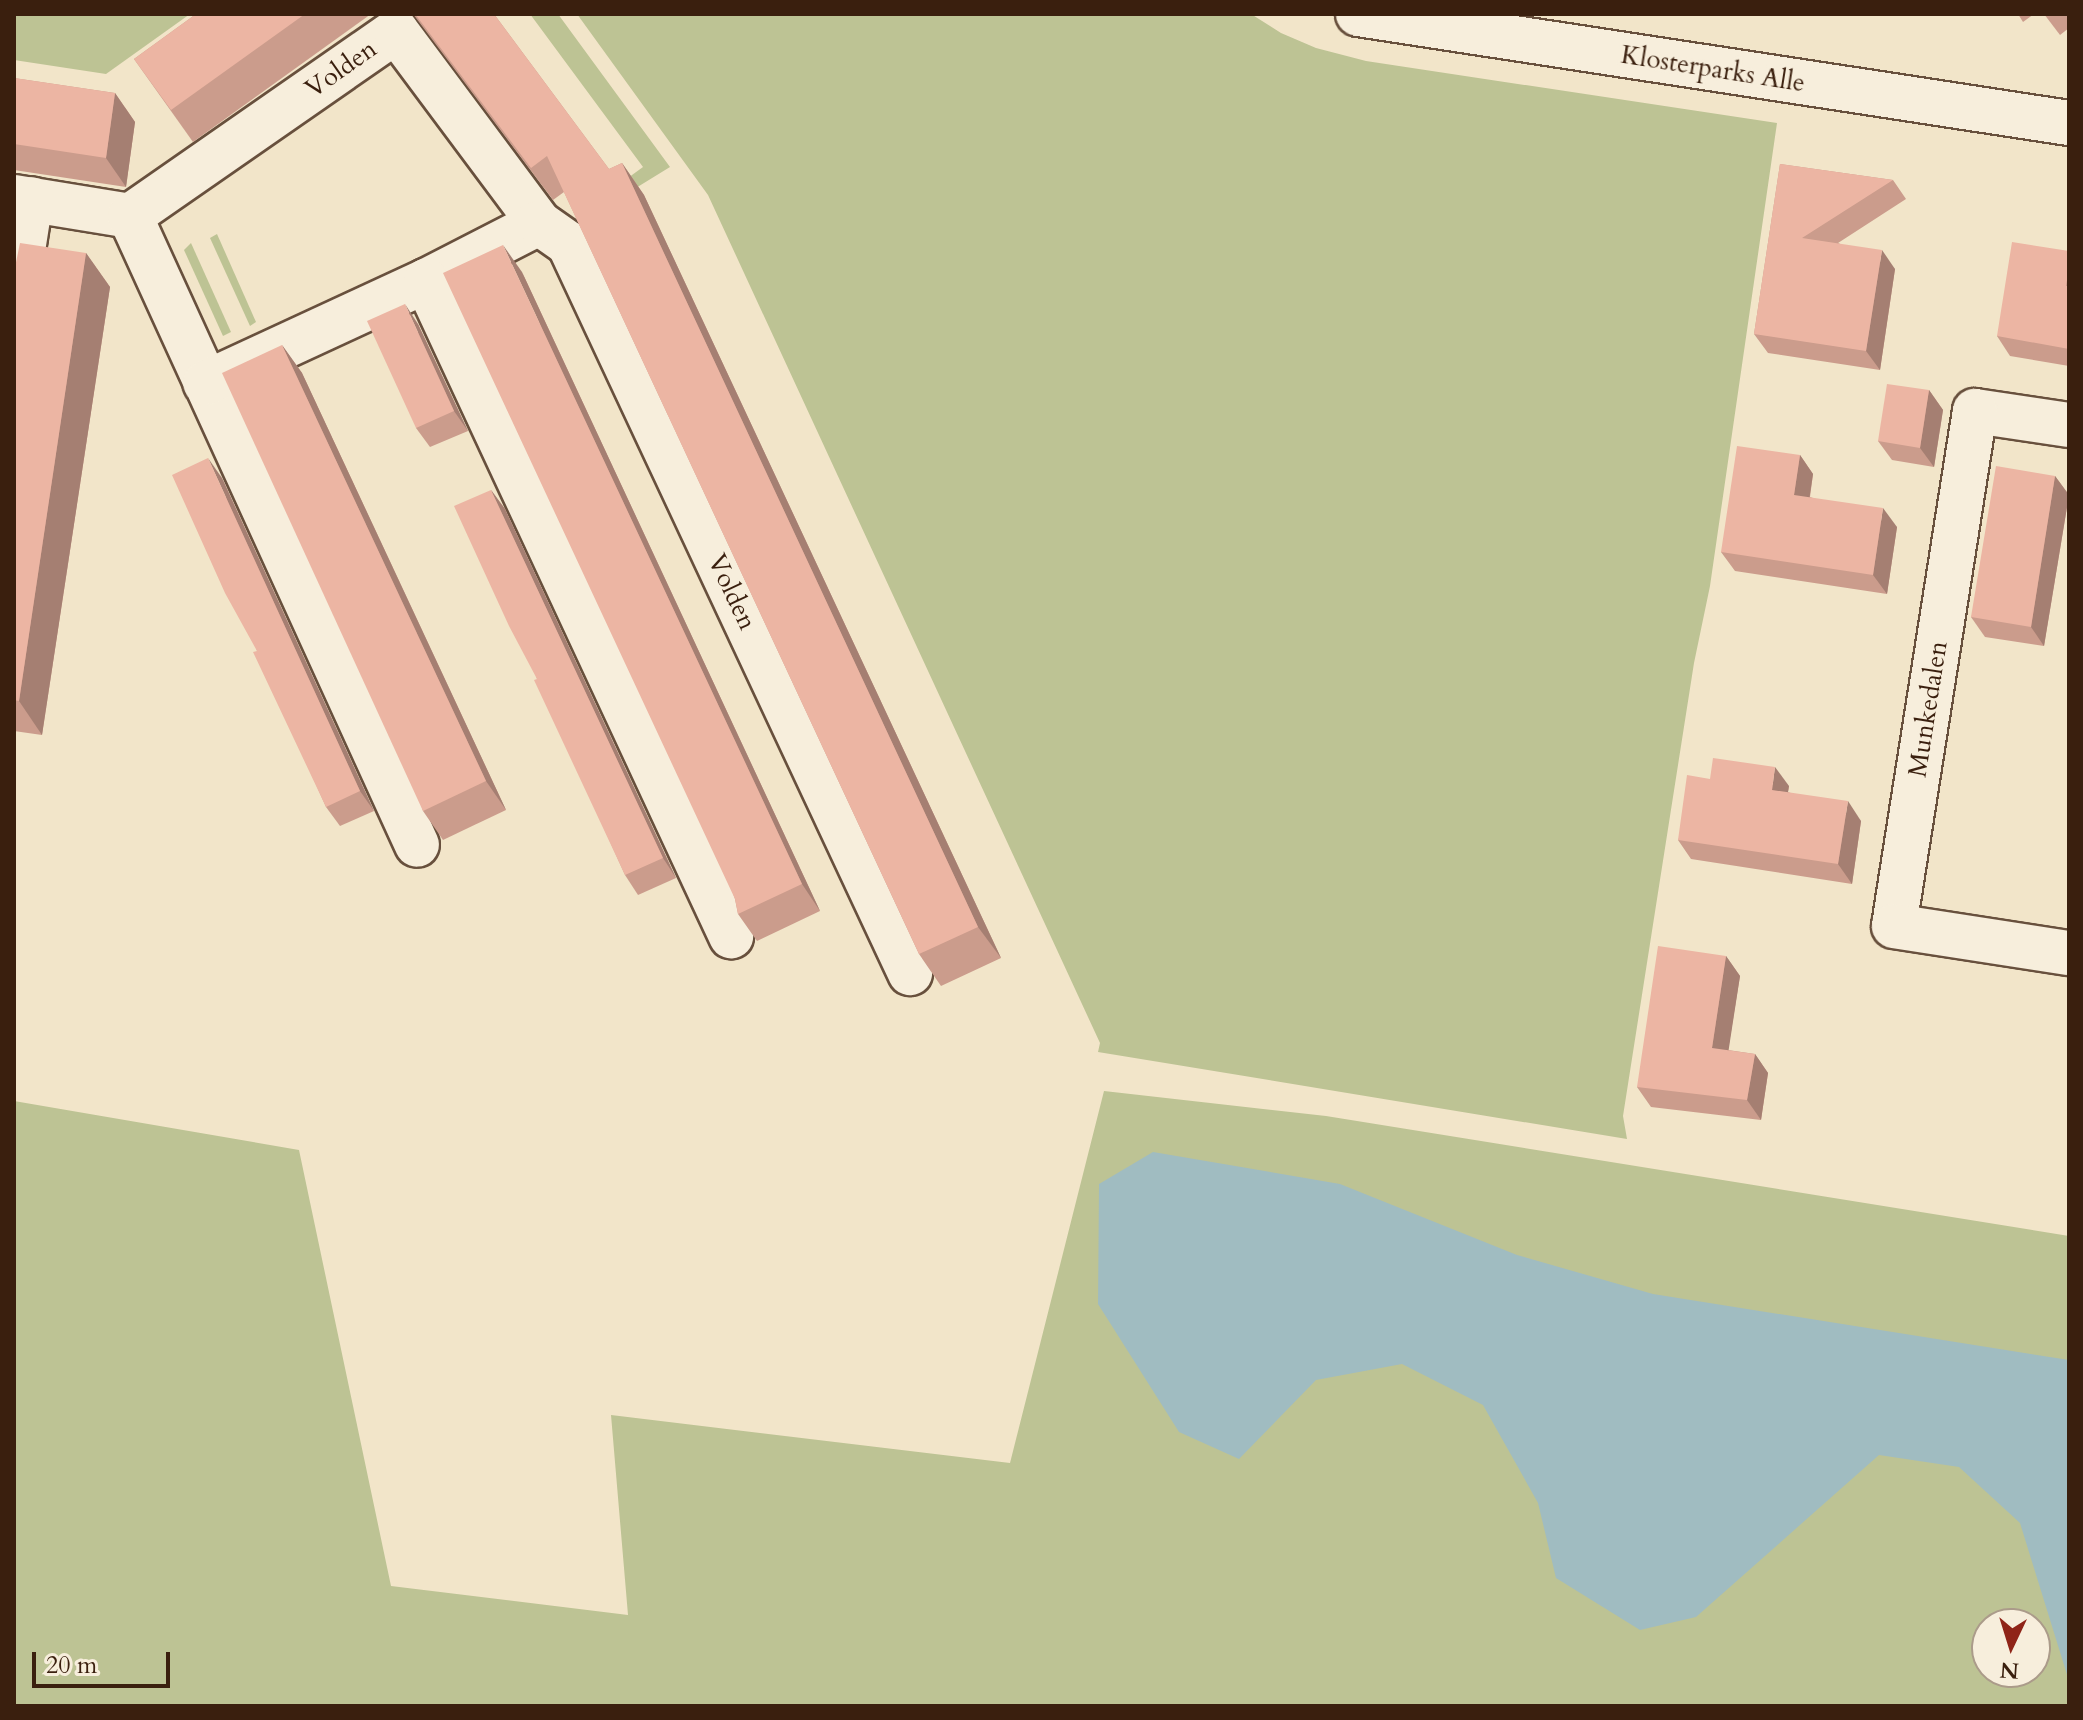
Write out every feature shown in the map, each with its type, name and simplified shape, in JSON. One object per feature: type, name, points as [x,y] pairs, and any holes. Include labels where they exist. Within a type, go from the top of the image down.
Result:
[{"type":"street","name":"Klosterparks Alle","points":[[1358,14],[2069,123]]},
{"type":"street","name":"Volden","points":[[130,216],[396,31],[539,223],[569,244],[910,973]]},
{"type":"street","points":[[14,308],[23,198],[130,216],[417,845]]},
{"type":"street","points":[[205,383],[426,281],[539,223]]},
{"type":"street","points":[[426,281],[731,936]]},
{"type":"street","name":"Munkedalen","points":[[2069,425],[1975,411],[1894,926],[2069,953]]},
{"type":"green space","points":[[14,14],[190,14],[106,74],[14,60]]},
{"type":"green space","points":[[530,14],[558,14],[670,167],[631,191],[621,183],[643,167]]},
{"type":"green space","points":[[577,14],[1251,14],[1281,33],[1316,48],[1366,61],[1777,123],[1710,586],[1694,663],[1623,1116],[1627,1139],[1098,1052],[1100,1043],[708,195]]},
{"type":"green space","points":[[217,234],[256,322],[250,326],[210,238]]},
{"type":"green space","points":[[191,243],[231,332],[223,336],[184,250]]},
{"type":"green space","points":[[1104,1091],[1326,1116],[2069,1236],[2069,1706],[14,1706],[14,1101],[299,1150],[391,1586],[628,1615],[611,1415],[1010,1463]]},
{"type":"water","points":[[1153,1152],[1340,1184],[1517,1255],[1653,1294],[2069,1360],[2069,1681],[2051,1623],[2051,1608],[2046,1608],[2020,1523],[1959,1467],[1879,1455],[1696,1617],[1640,1630],[1556,1578],[1538,1503],[1483,1405],[1402,1364],[1316,1380],[1239,1459],[1179,1432],[1098,1304],[1099,1184]]},
{"type":"building","points":[[196,14],[305,14],[171,110],[134,59]]},
{"type":"building","points":[[415,14],[494,14],[609,169],[622,163],[978,927],[919,954],[547,156],[531,168]]},
{"type":"building","points":[[14,78],[115,93],[106,158],[14,144]]},
{"type":"building","points":[[1780,164],[1893,180],[1802,238],[1882,250],[1866,351],[1754,334]]},
{"type":"building","points":[[2012,242],[2069,251],[2066,286],[2069,286],[2069,349],[1997,336]]},
{"type":"building","points":[[20,243],[86,253],[19,701],[14,700],[14,272]]},
{"type":"building","points":[[503,245],[802,884],[738,914],[735,899],[443,273]]},
{"type":"building","points":[[405,304],[454,411],[416,428],[367,321]]},
{"type":"building","points":[[282,345],[486,781],[423,811],[222,373]]},
{"type":"building","points":[[1887,384],[1929,390],[1920,448],[1878,441]]},
{"type":"building","points":[[1737,446],[1800,455],[1794,495],[1883,508],[1873,575],[1721,552]]},
{"type":"building","points":[[208,458],[360,791],[326,807],[253,652],[257,651],[225,593],[172,475]]},
{"type":"building","points":[[1996,466],[2055,476],[2031,627],[1971,617]]},
{"type":"building","points":[[491,490],[663,858],[625,875],[534,680],[537,679],[454,506]]},
{"type":"building","points":[[1713,758],[1775,767],[1772,790],[1848,801],[1838,864],[1678,840],[1687,775],[1710,779]]},
{"type":"building","points":[[1658,946],[1726,956],[1712,1048],[1755,1054],[1747,1100],[1637,1087]]}]
